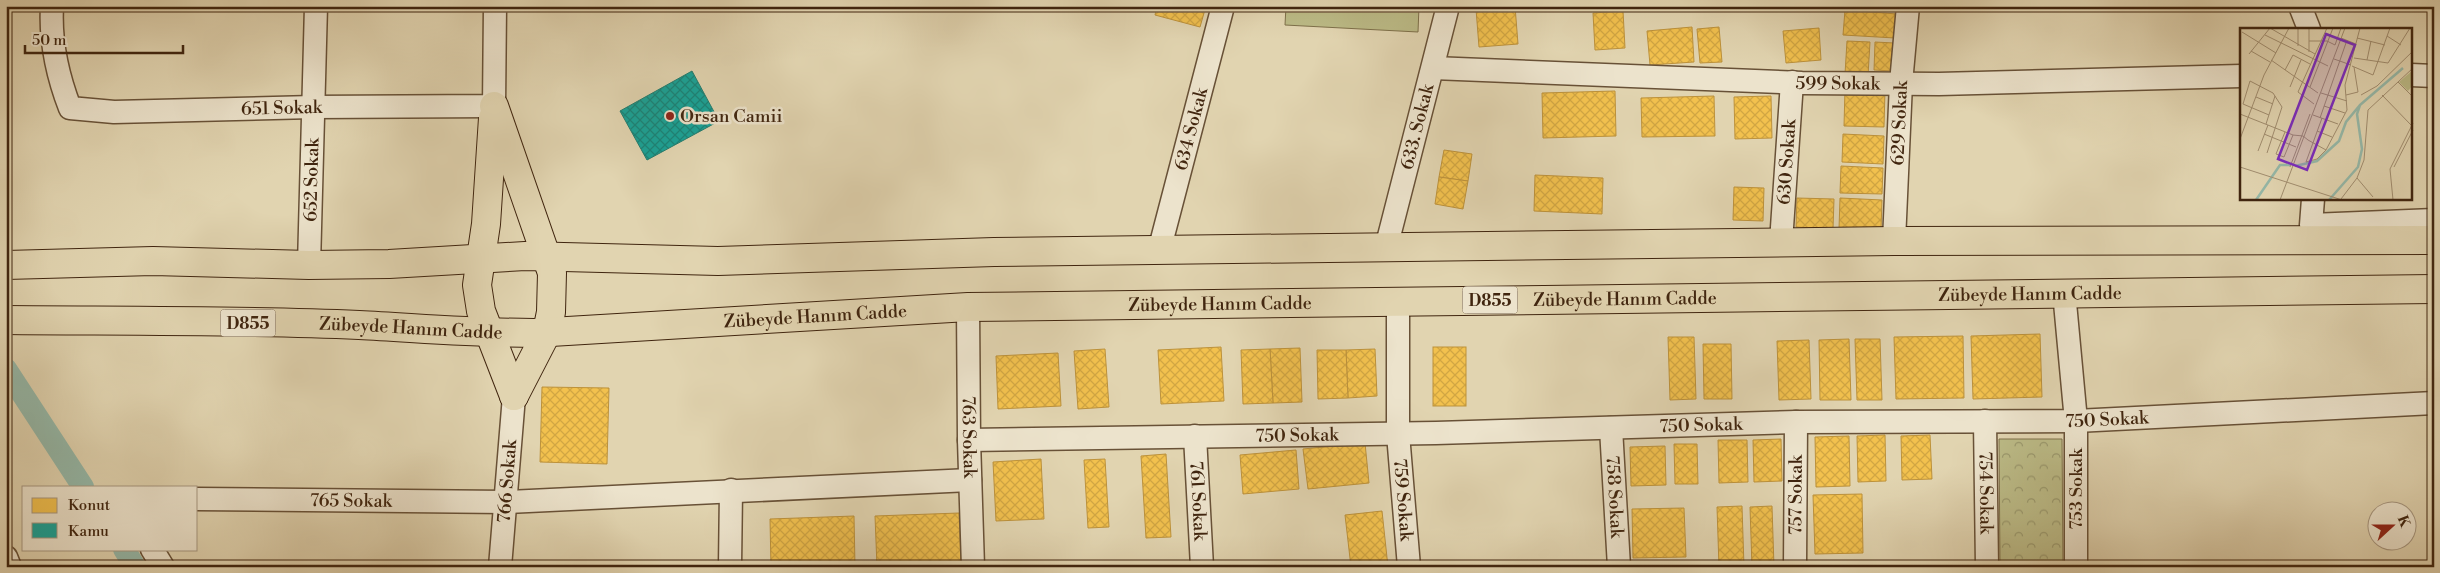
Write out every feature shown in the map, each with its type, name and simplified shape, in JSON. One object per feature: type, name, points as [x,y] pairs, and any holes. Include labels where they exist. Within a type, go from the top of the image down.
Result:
[{"type":"highway","points":[[494,106],[552,273],[552,296],[547,332],[514,396]]},
{"type":"highway","points":[[494,106],[482,258],[477,285],[481,311],[514,396]]},
{"type":"highway","points":[[6,265],[154,261],[309,265],[390,264],[547,256],[718,261],[994,252],[1781,242],[2434,240]]},
{"type":"highway","name":"Zübeyde Hanım Cadde","points":[[6,320],[360,325],[489,333],[547,332],[968,307],[2064,292],[2434,289]]},
{"type":"street","name":"651 Sokak","points":[[52,6],[51,26],[62,87],[70,108],[114,112],[313,107],[494,106]]},
{"type":"street","name":"652 Sokak","points":[[309,265],[316,6]]},
{"type":"street","points":[[494,106],[495,6]]},
{"type":"street","name":"634 Sokak","points":[[1159,251],[1223,6]]},
{"type":"street","name":"633. Sokak","points":[[1386,248],[1448,6]]},
{"type":"street","name":"629 Sokak","points":[[1894,241],[1901,83],[1908,6]]},
{"type":"street","points":[[2300,6],[2309,28]]},
{"type":"street","name":"599 Sokak","points":[[1433,68],[1792,82],[1939,84],[2240,76]]},
{"type":"street","points":[[2412,75],[2434,76]]},
{"type":"street","name":"630 Sokak","points":[[1781,242],[1792,82]]},
{"type":"street","points":[[2313,200],[2312,225],[2434,220]]},
{"type":"street","name":"753 Sokak","points":[[2064,292],[2076,421],[2076,567]]},
{"type":"street","name":"759 Sokak","points":[[1398,301],[1398,434],[1409,567]]},
{"type":"street","name":"763 Sokak","points":[[968,307],[969,440],[974,567]]},
{"type":"street","name":"766 Sokak","points":[[500,567],[514,396]]},
{"type":"street","name":"750 Sokak","points":[[969,440],[1398,434],[1796,422],[2076,421],[2434,403]]},
{"type":"street","name":"754 Sokak","points":[[1985,421],[1987,567]]},
{"type":"street","name":"757 Sokak","points":[[1795,567],[1796,422]]},
{"type":"street","name":"758 Sokak","points":[[1611,428],[1619,567]]},
{"type":"street","name":"761 Sokak","points":[[1194,436],[1202,567]]},
{"type":"street","name":"765 Sokak","points":[[198,499],[506,502],[970,480]]},
{"type":"street","points":[[730,567],[731,490]]},
{"type":"street","points":[[153,550],[163,567]]},
{"type":"street","points":[[6,558],[10,567]]},
{"type":"green space","points":[[1286,6],[1419,6],[1418,32],[1285,25]]},
{"type":"green space","points":[[1999,439],[2062,439],[2063,567],[2000,567]]},
{"type":"building: Konut","points":[[1157,6],[1206,6],[1200,27],[1155,15]]},
{"type":"building: Konut","points":[[1515,6],[1518,44],[1479,47],[1476,9]]},
{"type":"building: Konut","points":[[1845,10],[1897,14],[1895,38],[1843,35]]},
{"type":"building: Konut","points":[[1623,11],[1625,48],[1595,50],[1593,13]]},
{"type":"building: Konut","points":[[1692,27],[1694,62],[1650,65],[1647,31]]},
{"type":"building: Konut","points":[[1719,27],[1722,62],[1700,63],[1697,29]]},
{"type":"building: Konut","points":[[1819,28],[1821,60],[1786,63],[1783,31]]},
{"type":"building: Konut","points":[[1847,41],[1870,42],[1868,76],[1845,74]]},
{"type":"building: Konut","points":[[1875,42],[1894,43],[1893,71],[1874,70]]},
{"type":"building: Konut","points":[[1845,89],[1885,90],[1884,127],[1844,126]]},
{"type":"building: Konut","points":[[1615,91],[1616,136],[1543,138],[1542,93]]},
{"type":"building: Konut","points":[[1714,96],[1715,136],[1642,137],[1641,98]]},
{"type":"building: Konut","points":[[1771,96],[1772,138],[1735,139],[1734,97]]},
{"type":"building: Konut","points":[[1843,134],[1884,136],[1883,164],[1842,162]]},
{"type":"building: Konut","points":[[1444,150],[1472,154],[1468,181],[1439,177]]},
{"type":"building: Konut","points":[[1841,166],[1883,168],[1882,194],[1840,193]]},
{"type":"building: Konut","points":[[1535,175],[1603,178],[1602,214],[1534,211]]},
{"type":"building: Konut","points":[[1439,177],[1468,181],[1463,209],[1435,204]]},
{"type":"building: Konut","points":[[1734,187],[1764,188],[1763,221],[1733,220]]},
{"type":"building: Konut","points":[[1797,198],[1834,199],[1833,229],[1796,227]]},
{"type":"building: Konut","points":[[1840,198],[1882,200],[1881,230],[1839,229]]},
{"type":"building: Konut","points":[[2040,334],[2042,397],[1973,399],[1971,336]]},
{"type":"building: Konut","points":[[1963,336],[1964,398],[1896,399],[1894,337]]},
{"type":"building: Konut","points":[[1668,337],[1694,337],[1696,399],[1670,400]]},
{"type":"building: Konut","points":[[1849,339],[1851,400],[1820,400],[1819,340]]},
{"type":"building: Konut","points":[[1855,339],[1880,339],[1882,400],[1857,400]]},
{"type":"building: Konut","points":[[1809,340],[1811,399],[1779,400],[1777,341]]},
{"type":"building: Konut","points":[[1703,344],[1731,344],[1732,399],[1704,399]]},
{"type":"building: Konut","points":[[1221,347],[1224,401],[1161,404],[1158,350]]},
{"type":"building: Konut","points":[[1433,347],[1466,347],[1466,406],[1433,406]]},
{"type":"building: Konut","points":[[1300,348],[1302,402],[1273,403],[1270,349]]},
{"type":"building: Konut","points":[[1105,349],[1109,407],[1078,409],[1074,351]]},
{"type":"building: Konut","points":[[1270,349],[1273,403],[1243,404],[1241,350]]},
{"type":"building: Konut","points":[[1375,349],[1377,396],[1348,398],[1346,350]]},
{"type":"building: Konut","points":[[1317,350],[1346,350],[1348,398],[1318,399]]},
{"type":"building: Konut","points":[[1058,353],[1061,406],[998,409],[996,356]]},
{"type":"building: Konut","points":[[542,387],[609,388],[607,464],[540,462]]},
{"type":"building: Konut","points":[[1885,435],[1886,481],[1858,482],[1857,436]]},
{"type":"building: Konut","points":[[1930,435],[1932,479],[1902,480],[1901,436]]},
{"type":"building: Konut","points":[[1849,436],[1850,486],[1816,487],[1815,437]]},
{"type":"building: Konut","points":[[1781,439],[1782,481],[1754,482],[1753,440]]},
{"type":"building: Konut","points":[[1718,440],[1747,440],[1748,482],[1719,483]]},
{"type":"building: Konut","points":[[1365,443],[1369,483],[1308,489],[1303,449]]},
{"type":"building: Konut","points":[[1674,444],[1697,444],[1698,484],[1675,484]]},
{"type":"building: Konut","points":[[1665,446],[1666,485],[1631,486],[1630,447]]},
{"type":"building: Konut","points":[[1296,450],[1299,489],[1243,494],[1240,455]]},
{"type":"building: Konut","points":[[1166,454],[1171,537],[1146,538],[1141,456]]},
{"type":"building: Konut","points":[[1041,459],[1044,519],[996,521],[993,462]]},
{"type":"building: Konut","points":[[1105,459],[1109,527],[1088,528],[1084,460]]},
{"type":"building: Konut","points":[[1862,494],[1863,553],[1815,554],[1813,495]]},
{"type":"building: Konut","points":[[1742,506],[1744,567],[1719,567],[1717,507]]},
{"type":"building: Konut","points":[[1772,506],[1774,567],[1752,567],[1750,507]]},
{"type":"building: Konut","points":[[1684,508],[1686,557],[1633,558],[1632,509]]},
{"type":"building: Konut","points":[[1382,511],[1388,567],[1351,567],[1345,515]]},
{"type":"building: Konut","points":[[959,513],[961,567],[877,567],[875,516]]},
{"type":"building: Konut","points":[[854,516],[855,567],[771,567],[770,519]]},
{"type":"building: Konut","points":[[992,564],[1045,564],[1045,567],[992,567]]},
{"type":"building: Kamu","name":"Orsan Camii","points":[[692,71],[719,121],[647,160],[620,111]]},
{"type":"waterway","points":[[6,369],[82,486]]},
{"type":"waterway","points":[[125,550],[135,567]]},
{"type":"place","name":"Orsan Camii","points":[[670,116]]}]
